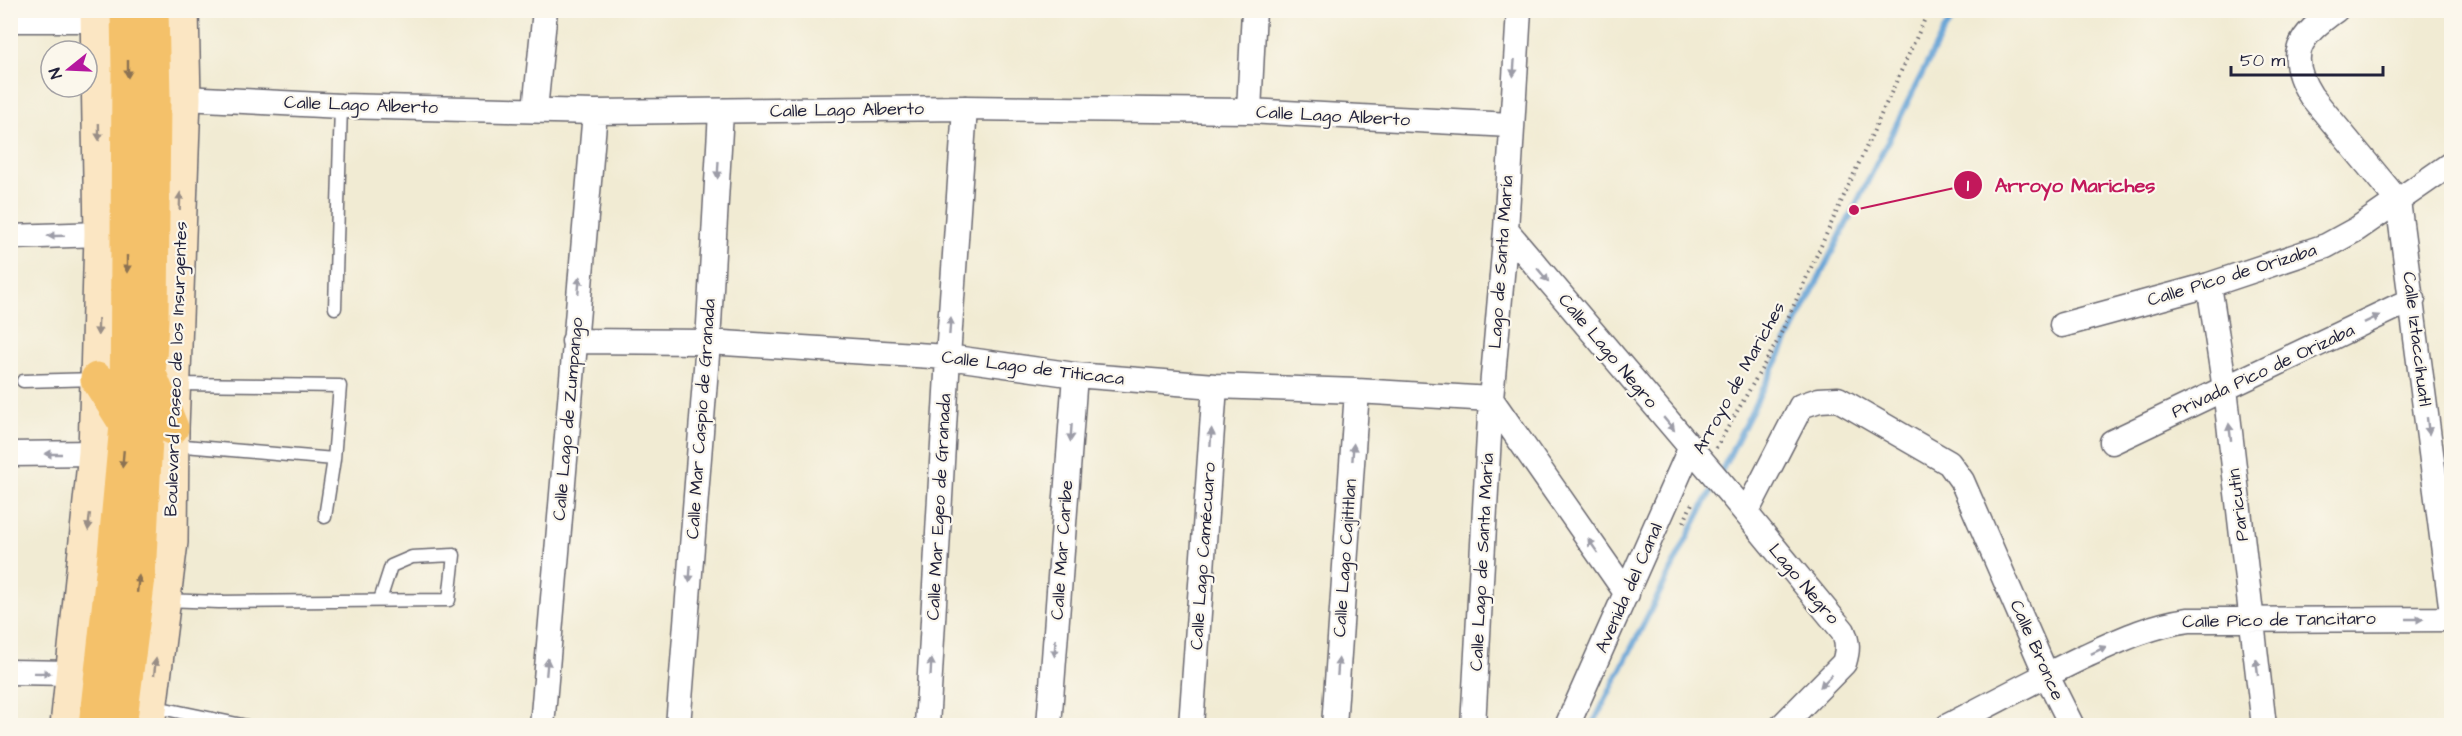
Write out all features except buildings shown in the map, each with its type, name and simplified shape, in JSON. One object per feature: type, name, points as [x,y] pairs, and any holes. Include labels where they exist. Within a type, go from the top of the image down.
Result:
[{"type":"main road","name":"Boulevard Paseo de los Insurgentes","points":[[120,726],[161,377],[152,320],[154,160],[152,10]]},
{"type":"main road","points":[[95,726],[126,425],[129,68],[107,14]]},
{"type":"main road","points":[[161,377],[172,436]]},
{"type":"main road","points":[[97,379],[126,425]]},
{"type":"street","name":"Boulevard Paseo de los Insurgentes","points":[[161,377],[184,98],[182,10]]},
{"type":"street","points":[[535,110],[545,10]]},
{"type":"street","points":[[1249,111],[1254,10]]},
{"type":"street","name":"Lago de Santa María","points":[[1491,399],[1506,230],[1518,10]]},
{"type":"street","points":[[2336,10],[2306,34],[2298,54],[2300,79],[2311,96],[2398,201]]},
{"type":"street","points":[[10,20],[107,14],[95,453],[67,726]]},
{"type":"street","name":"Calle Lago Alberto","points":[[184,98],[341,106],[595,112],[964,108],[1249,111],[1510,125]]},
{"type":"street","name":"Calle Mar Egeo de Granada","points":[[927,726],[964,108]]},
{"type":"street","name":"Calle Lago de Zumpango","points":[[542,726],[595,112]]},
{"type":"street","name":"Calle Mar Caspio de Granada","points":[[678,726],[708,342],[721,112]]},
{"type":"street","name":"Calle Pico de Orizaba","points":[[2062,326],[2209,285],[2326,246],[2398,201],[2451,163]]},
{"type":"street","name":"Calle Iztaccíhuatl","points":[[2398,201],[2413,299],[2451,613]]},
{"type":"street","name":"Calle Lago Negro","points":[[1506,230],[1702,462]]},
{"type":"street","points":[[10,237],[101,234]]},
{"type":"street","name":"Paricutin","points":[[2209,285],[2225,389],[2264,726]]},
{"type":"street","name":"Privada Pico de Orizaba","points":[[2112,442],[2413,299]]},
{"type":"street","name":"Calle Lago de Titicaca","points":[[574,341],[708,342],[948,357],[1075,375],[1215,386],[1491,399]]},
{"type":"street","name":"Calle Mar Caribe","points":[[1049,726],[1075,375]]},
{"type":"street","name":"Calle Lago Camécuaro","points":[[1191,726],[1215,386]]},
{"type":"street","name":"Calle Lago Cajititlan","points":[[1334,726],[1357,391]]},
{"type":"street","points":[[1491,399],[1627,594]]},
{"type":"street","name":"Calle Lago de Santa María","points":[[1473,726],[1491,399]]},
{"type":"street","name":"Calle Bronce","points":[[1746,513],[1801,406],[1819,400],[1838,399],[1949,463],[1962,481],[2046,674],[2072,726]]},
{"type":"street","name":"Boulevard Paseo de los Insurgentes","points":[[149,715],[171,542],[172,436]]},
{"type":"street","points":[[10,454],[95,453]]},
{"type":"street","name":"Lago Negro","points":[[1702,462],[1837,621],[1847,640],[1848,651],[1844,663],[1782,726]]},
{"type":"street","name":"Avenida del Canal","points":[[1567,726],[1627,594],[1702,462]]},
{"type":"street","name":"Calle Pico de Tancitaro","points":[[1948,726],[2046,674],[2142,630],[2166,623],[2189,620],[2252,619],[2451,619]]},
{"type":"street","points":[[10,672],[73,673]]},
{"type":"lane","points":[[335,308],[341,106]]},
{"type":"lane","points":[[161,377],[340,386],[334,459],[325,517]]},
{"type":"lane","points":[[23,381],[97,379]]},
{"type":"lane","points":[[172,436],[334,459]]},
{"type":"lane","points":[[163,600],[219,602],[449,600],[454,555],[411,557],[391,566],[380,600]]},
{"type":"lane","points":[[149,715],[247,726]]},
{"type":"path","name":"Arroyo de Mariches","points":[[1681,528],[1702,462],[1777,342],[1929,10]]},
{"type":"waterway","points":[[1720,474],[1943,32],[1958,10]]},
{"type":"waterway","points":[[1592,726],[1714,485]]},
{"type":"place","name":"Arroyo Mariches","points":[[1854,210]]}]
